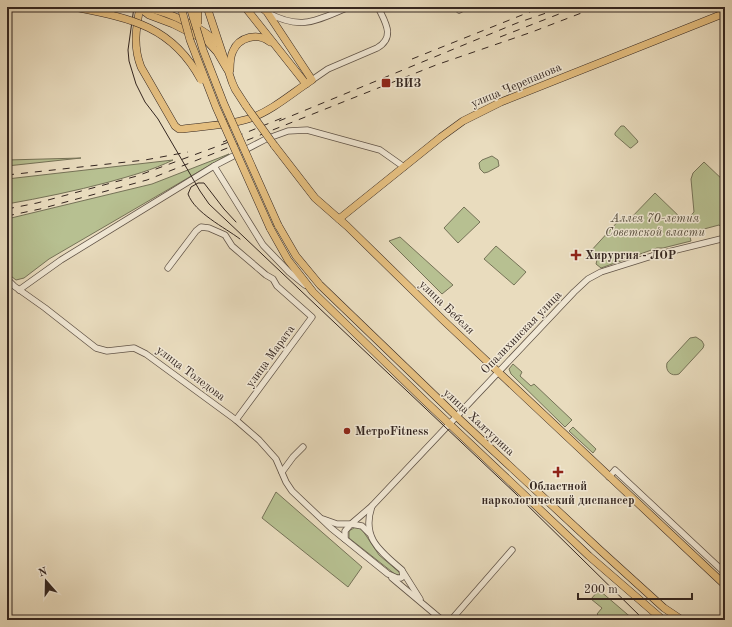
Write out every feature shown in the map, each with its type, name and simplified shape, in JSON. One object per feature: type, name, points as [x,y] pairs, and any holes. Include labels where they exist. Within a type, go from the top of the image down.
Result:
[{"type":"main road","points":[[73,7],[128,19],[146,26],[160,34],[172,43],[188,61],[200,77],[216,107]]},
{"type":"main road","points":[[139,7],[152,9],[206,32],[216,41],[222,51]]},
{"type":"main road","points":[[139,7],[136,39],[138,60],[178,129],[237,122],[253,118],[267,111],[309,82]]},
{"type":"main road","points":[[139,7],[149,15],[179,27],[207,41],[217,52],[227,69]]},
{"type":"main road","points":[[181,7],[190,40],[216,107]]},
{"type":"main road","points":[[190,7],[203,50]]},
{"type":"main road","points":[[199,7],[197,18],[203,50]]},
{"type":"main road","name":"улица Бебеля","points":[[208,7],[232,82],[246,106],[315,198],[339,219],[498,372],[725,585]]},
{"type":"main road","points":[[247,9],[276,47]]},
{"type":"main road","points":[[264,10],[309,82]]},
{"type":"main road","name":"улица Черепанова","points":[[339,219],[463,121],[486,109],[725,13]]},
{"type":"main road","points":[[232,82],[230,72],[230,56],[237,44],[248,38],[260,37],[268,40],[276,47],[309,82]]},
{"type":"main road","name":"улица Халтурина","points":[[203,50],[224,104],[278,224],[296,256],[320,285],[456,416],[600,550],[664,608],[682,620]]},
{"type":"main road","name":"улица Халтурина","points":[[216,107],[270,228],[288,260],[313,292],[449,424],[589,556],[663,620]]},
{"type":"street","points":[[264,10],[290,22],[305,23],[349,7]]},
{"type":"street","points":[[309,82],[328,69],[377,48],[384,43],[388,36],[388,32],[378,7]]},
{"type":"street","points":[[459,10],[465,7]]},
{"type":"street","points":[[19,290],[66,257],[214,166],[266,139],[288,131],[307,130],[380,150],[404,167]]},
{"type":"street","points":[[214,166],[263,245],[289,272],[313,292]]},
{"type":"street","name":"улица Марата","points":[[168,268],[196,231],[201,227],[213,229],[225,235],[232,246],[266,275],[273,279],[277,286],[312,316],[236,420]]},
{"type":"street","name":"Опалихинская улица","points":[[351,524],[372,506],[574,292],[588,280],[601,272],[652,256],[725,238]]},
{"type":"street","name":"улица Толедова","points":[[7,279],[19,290],[45,308],[96,348],[107,351],[134,348],[146,354],[236,420],[259,440],[276,459],[292,491],[345,539],[422,602]]},
{"type":"street","points":[[282,472],[293,457],[303,447]]},
{"type":"street","points":[[609,477],[615,470],[725,573]]},
{"type":"street","points":[[372,506],[368,516],[368,525],[376,546],[402,570],[422,602],[442,620]]},
{"type":"street","points":[[321,518],[337,524],[362,526],[370,533]]},
{"type":"street","points":[[345,539],[345,532],[351,524]]},
{"type":"street","points":[[451,620],[512,550]]},
{"type":"street","points":[[388,574],[401,578],[403,576],[402,570]]},
{"type":"green space","points":[[621,126],[624,126],[638,142],[631,148],[615,135]]},
{"type":"green space","points":[[229,154],[49,259],[24,278],[16,280],[7,273],[7,219],[152,184]]},
{"type":"green space","points":[[492,156],[498,160],[499,166],[484,173],[480,169],[479,163],[482,160]]},
{"type":"green space","points":[[81,158],[7,166],[7,160]]},
{"type":"green space","points":[[173,160],[149,170],[109,182],[7,204],[7,179]]},
{"type":"green space","name":"Аллея 70-летия Советской власти","points":[[704,162],[725,182],[725,230],[719,225],[689,233],[691,241],[663,248],[657,248],[601,268],[596,264],[597,260],[589,253],[622,217],[628,221],[655,193],[685,222],[694,212],[691,179],[693,173]]},
{"type":"green space","points":[[464,207],[480,222],[458,243],[444,228]]},
{"type":"green space","points":[[400,237],[453,285],[442,294],[389,241]]},
{"type":"green space","points":[[496,246],[526,272],[514,285],[484,259]]},
{"type":"green space","points":[[696,337],[702,341],[704,345],[703,348],[679,374],[673,375],[669,373],[667,363],[690,338]]},
{"type":"green space","points":[[513,364],[522,372],[520,376],[531,386],[534,384],[572,420],[565,427],[511,374],[509,369]]},
{"type":"green space","points":[[573,427],[596,449],[593,453],[569,431]]},
{"type":"green space","points":[[276,492],[362,567],[348,587],[262,518]]},
{"type":"green space","points":[[357,526],[363,531],[379,555],[399,572],[400,575],[396,575],[349,538],[349,531]]},
{"type":"green space","points":[[599,590],[634,620],[603,620],[597,614],[602,608],[591,599]]},
{"type":"tram line","points":[[134,7],[128,50],[129,61],[136,84],[145,102],[158,119],[209,204],[516,494],[644,620]]},
{"type":"tram line","points":[[236,222],[204,183],[198,183],[191,187],[188,194],[197,207],[211,219],[240,239]]},
{"type":"railway","points":[[412,59],[542,7]]},
{"type":"railway","points":[[500,37],[577,7]]},
{"type":"railway","points":[[7,216],[40,209],[147,180],[436,65],[532,32],[597,7]]},
{"type":"railway","points":[[279,121],[517,23],[555,10]]},
{"type":"railway","points":[[223,142],[282,118]]},
{"type":"railway","points":[[7,209],[37,203],[137,176],[229,142]]},
{"type":"railway","points":[[7,175],[145,160],[188,152]]},
{"type":"place","name":"ВИЗ","points":[[386,83]]},
{"type":"place","name":"Хирургия - ЛОР","points":[[576,255]]},
{"type":"place","name":"МетроFitness","points":[[347,431]]},
{"type":"place","name":"Областной наркологический диспансер","points":[[558,472]]}]
